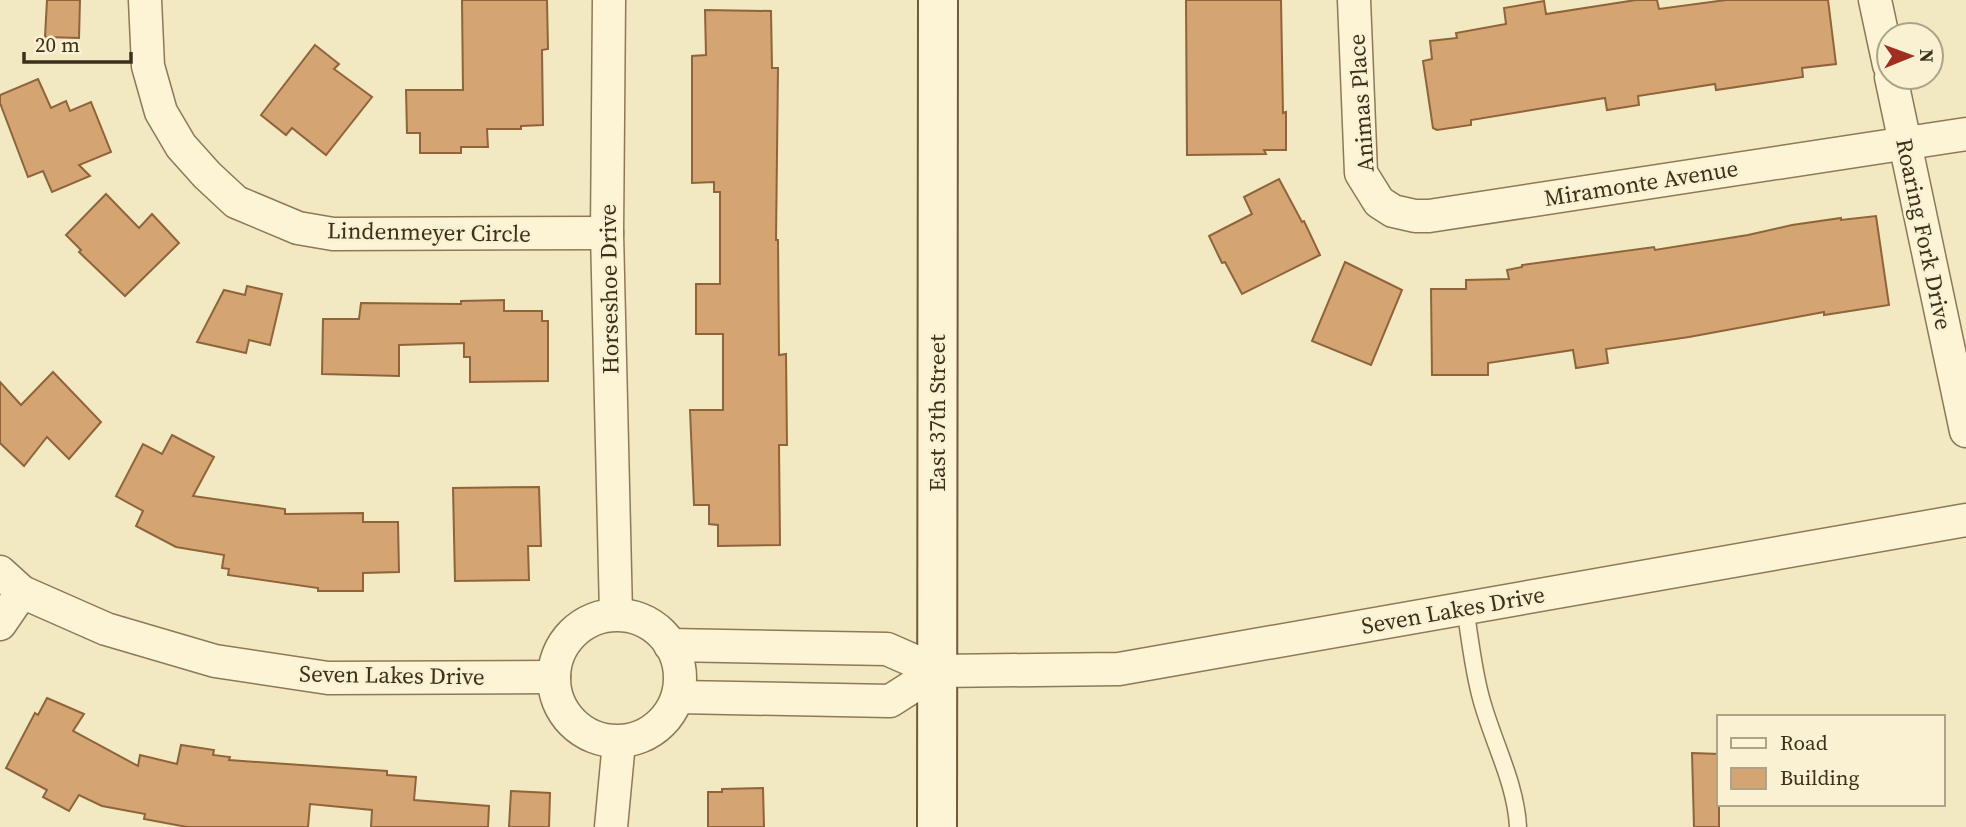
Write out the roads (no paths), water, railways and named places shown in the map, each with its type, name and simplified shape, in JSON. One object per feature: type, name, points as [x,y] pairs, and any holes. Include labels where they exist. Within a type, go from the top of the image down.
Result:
[{"type":"main road","name":"East 37th Street","points":[[937,827],[938,0]]},
{"type":"street","name":"Lindenmeyer Circle","points":[[145,0],[148,66],[161,112],[181,146],[206,175],[236,202],[298,228],[333,234],[607,233]]},
{"type":"street","name":"Horseshoe Drive","points":[[609,0],[607,233],[616,614]]},
{"type":"street","name":"Animas Place","points":[[1354,0],[1361,173],[1379,202]]},
{"type":"street","points":[[1875,0],[1880,21]]},
{"type":"street","name":"Roaring Fork Drive","points":[[1894,91],[1966,431]]},
{"type":"street","name":"Miramonte Avenue","points":[[1379,202],[1393,211],[1429,216],[1966,134]]},
{"type":"street","name":"Seven Lakes Drive","points":[[670,645],[887,649],[937,671],[1119,669],[1966,520]]},
{"type":"street","name":"Seven Lakes Drive","points":[[11,582],[106,629],[215,661],[265,670],[328,678],[554,677]]},
{"type":"street","points":[[0,624],[11,582]]},
{"type":"street","points":[[616,614],[636,617],[654,626],[670,645],[677,658],[680,678],[678,697],[669,715],[655,729],[638,738],[619,741],[598,739],[581,730],[566,715],[557,697],[554,677],[557,658],[566,640],[580,627],[597,618],[616,614]]},
{"type":"street","points":[[678,697],[890,701],[937,671]]},
{"type":"street","points":[[611,827],[619,741]]},
{"type":"lane","points":[[1465,608],[1481,699],[1517,814],[1518,827]]}]
